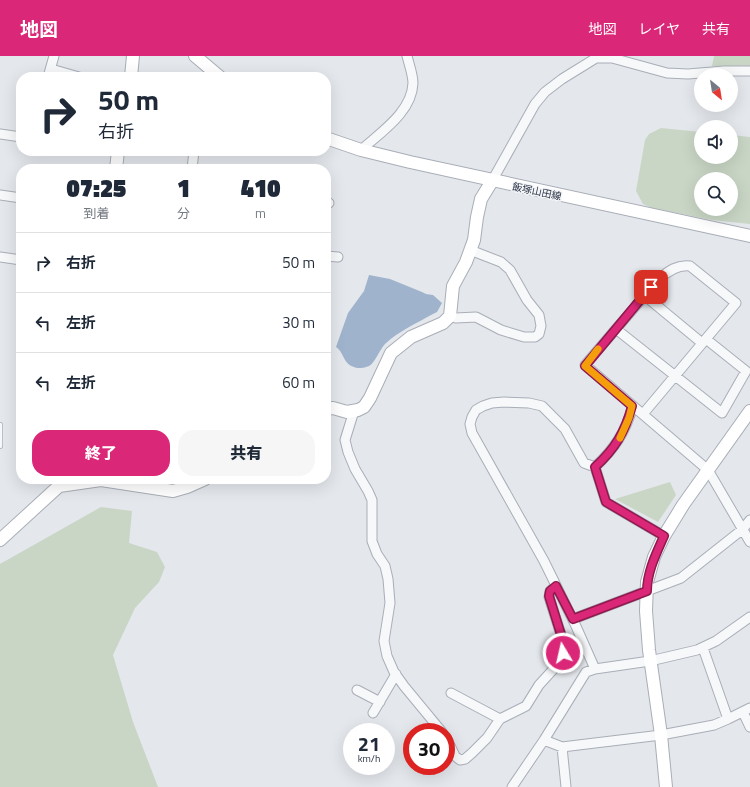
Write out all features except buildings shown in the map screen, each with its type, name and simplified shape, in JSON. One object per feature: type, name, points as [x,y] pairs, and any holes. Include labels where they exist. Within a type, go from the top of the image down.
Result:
[{"type":"main road","points":[[131,72],[133,56]]},
{"type":"main road","points":[[195,56],[214,72]]},
{"type":"main road","name":"飯塚山田線","points":[[331,140],[361,150],[492,181],[750,236]]},
{"type":"main road","points":[[331,408],[347,412],[364,407],[391,352],[411,337],[443,322],[450,316],[453,286],[474,240],[481,199],[492,181]]},
{"type":"main road","points":[[666,787],[661,735],[650,661],[646,611],[647,582],[654,557],[664,536],[683,505],[750,411]]},
{"type":"main road","points":[[0,540],[59,484]]},
{"type":"main road","points":[[130,484],[173,490],[194,484]]},
{"type":"street","points":[[50,72],[54,56]]},
{"type":"street","points":[[361,150],[399,115],[411,97],[413,82],[406,56]]},
{"type":"street","points":[[492,181],[535,104],[545,92],[596,57],[612,58],[667,73],[688,74],[724,71],[750,71]]},
{"type":"street","points":[[0,134],[16,136]]},
{"type":"street","points":[[0,195],[16,197]]},
{"type":"street","points":[[450,316],[456,318],[476,317],[500,330],[524,337],[534,337],[539,334],[541,326],[539,315],[527,300],[510,270],[501,262],[470,250]]},
{"type":"street","points":[[331,256],[338,257]]},
{"type":"street","points":[[0,257],[16,259]]},
{"type":"street","points":[[643,414],[736,304],[690,266],[683,265],[668,272],[659,279],[585,366],[708,470],[750,542]]},
{"type":"street","points":[[616,329],[722,413],[746,371],[644,295]]},
{"type":"street","points":[[595,467],[584,463],[565,429],[542,406],[513,402],[492,403],[476,410],[472,417],[470,424],[472,433],[544,561],[573,619],[595,669]]},
{"type":"street","points":[[595,467],[607,456],[624,432],[632,406]]},
{"type":"street","points":[[354,411],[345,440],[355,469],[372,500],[372,541],[377,554],[385,566],[388,580],[390,603],[384,641],[387,656],[396,674],[435,723]]},
{"type":"street","points":[[595,467],[606,502],[664,536]]},
{"type":"street","points":[[573,619],[681,578],[743,529],[750,520]]},
{"type":"street","points":[[455,756],[460,760],[465,758],[487,738],[500,719],[526,706],[539,685],[560,662],[563,653],[563,641],[549,596],[550,591],[556,586]]},
{"type":"street","points":[[512,787],[544,740],[582,676],[586,672],[595,669],[650,661],[703,648],[716,641],[750,617]]},
{"type":"street","points":[[703,648],[728,719]]},
{"type":"street","points":[[373,713],[396,674]]},
{"type":"street","points":[[357,690],[380,702]]},
{"type":"street","points":[[451,693],[500,719]]},
{"type":"street","points":[[544,740],[562,747],[661,735],[707,726],[728,719],[746,710],[750,727]]},
{"type":"street","points":[[562,747],[566,787]]},
{"type":"lane","points":[[0,424],[0,446]]},
{"type":"green space","points":[[714,56],[750,56],[750,68],[737,66],[712,66]]},
{"type":"green space","points":[[661,128],[694,131],[694,164],[738,164],[738,136],[750,137],[750,224],[712,220],[652,208],[643,204],[636,191],[645,140],[649,134]]},
{"type":"green space","points":[[670,482],[676,495],[658,522],[615,499]]},
{"type":"green space","points":[[101,507],[132,511],[129,543],[157,552],[165,567],[159,582],[135,608],[113,655],[133,722],[158,787],[0,787],[0,564]]},
{"type":"water","points":[[369,275],[390,279],[426,294],[433,295],[442,303],[437,312],[390,339],[369,366],[357,368],[350,365],[346,361],[339,349],[336,347],[348,313],[364,291]]},
{"type":"slow traffic","points":[[598,349],[585,366],[632,406],[624,432],[620,438]]},
{"type":"route","points":[[563,653],[563,641],[549,596],[550,591],[556,586],[573,619],[647,591],[647,582],[654,557],[664,536],[606,502],[595,467],[607,456],[624,432],[632,406],[585,366],[651,287]]}]
